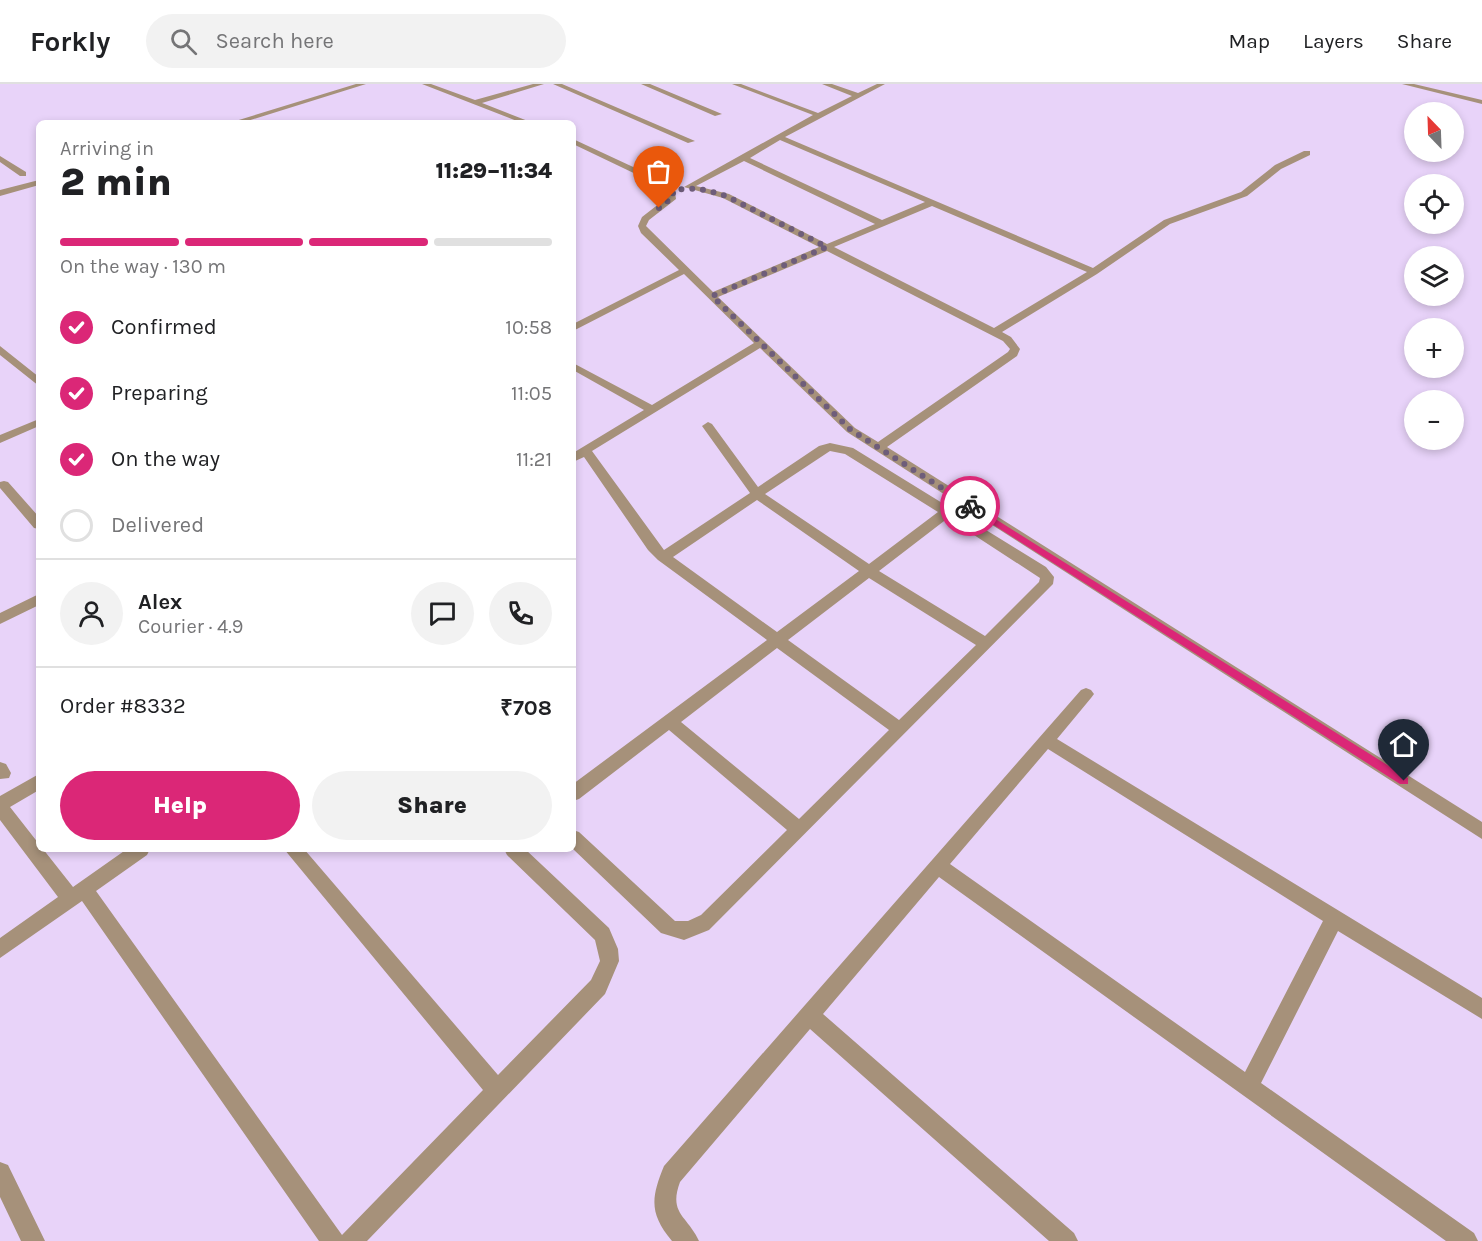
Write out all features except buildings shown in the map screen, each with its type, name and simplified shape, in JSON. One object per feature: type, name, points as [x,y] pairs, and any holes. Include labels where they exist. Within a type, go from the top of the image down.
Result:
[{"type":"street","points":[[242,120],[363,84]]},
{"type":"street","points":[[425,84],[522,120]]},
{"type":"street","points":[[477,102],[541,84]]},
{"type":"street","points":[[556,84],[692,141]]},
{"type":"street","points":[[644,84],[718,114]]},
{"type":"street","points":[[735,84],[818,115]]},
{"type":"street","points":[[825,84],[859,96]]},
{"type":"street","points":[[673,191],[688,187],[818,115],[882,84]]},
{"type":"street","points":[[1405,84],[1482,102]]},
{"type":"street","points":[[780,137],[1094,272]]},
{"type":"street","points":[[576,142],[664,183],[673,191],[673,197],[645,219],[642,226],[841,422],[878,448],[1482,831]]},
{"type":"street","points":[[994,332],[1094,272],[1167,222],[1244,194],[1278,167],[1308,153]]},
{"type":"street","points":[[0,158],[22,174]]},
{"type":"street","points":[[744,158],[884,224]]},
{"type":"street","points":[[0,193],[36,183]]},
{"type":"street","points":[[688,187],[726,196],[994,332],[1016,349],[1013,354],[878,448]]},
{"type":"street","points":[[712,296],[933,202]]},
{"type":"street","points":[[576,326],[685,270]]},
{"type":"street","points":[[760,344],[579,455],[663,557],[900,729]]},
{"type":"street","points":[[0,349],[36,380]]},
{"type":"street","points":[[576,368],[652,410]]},
{"type":"street","points":[[0,439],[36,423]]},
{"type":"street","points":[[708,426],[757,494],[869,571],[986,644]]},
{"type":"street","points":[[576,841],[668,927],[680,933],[694,930],[708,921],[1046,584],[1047,577],[1041,570],[840,448],[823,449],[663,557]]},
{"type":"street","points":[[4,485],[36,522]]},
{"type":"street","points":[[576,792],[947,512]]},
{"type":"street","points":[[0,619],[36,601]]},
{"type":"street","points":[[687,1241],[667,1219],[664,1201],[666,1187],[672,1174],[1086,694]]},
{"type":"street","points":[[669,721],[799,830]]},
{"type":"street","points":[[1046,740],[1482,1009]]},
{"type":"street","points":[[36,783],[0,806],[36,847]]},
{"type":"street","points":[[41,852],[78,894],[333,1241]]},
{"type":"street","points":[[0,949],[137,852]]},
{"type":"street","points":[[296,852],[497,1090]]},
{"type":"street","points":[[351,1241],[598,987],[607,974],[610,962],[609,948],[602,934],[516,852]]},
{"type":"street","points":[[938,866],[1466,1241]]},
{"type":"street","points":[[1249,1086],[1335,918]]},
{"type":"street","points":[[809,1015],[1066,1241]]},
{"type":"street","points":[[0,1173],[33,1241]]},
{"type":"way so far","points":[[659,208],[673,197],[673,191],[688,187],[711,191],[726,196],[827,247],[712,296],[841,422],[865,440],[970,506]]},
{"type":"route","points":[[970,506],[1404,781]]}]
